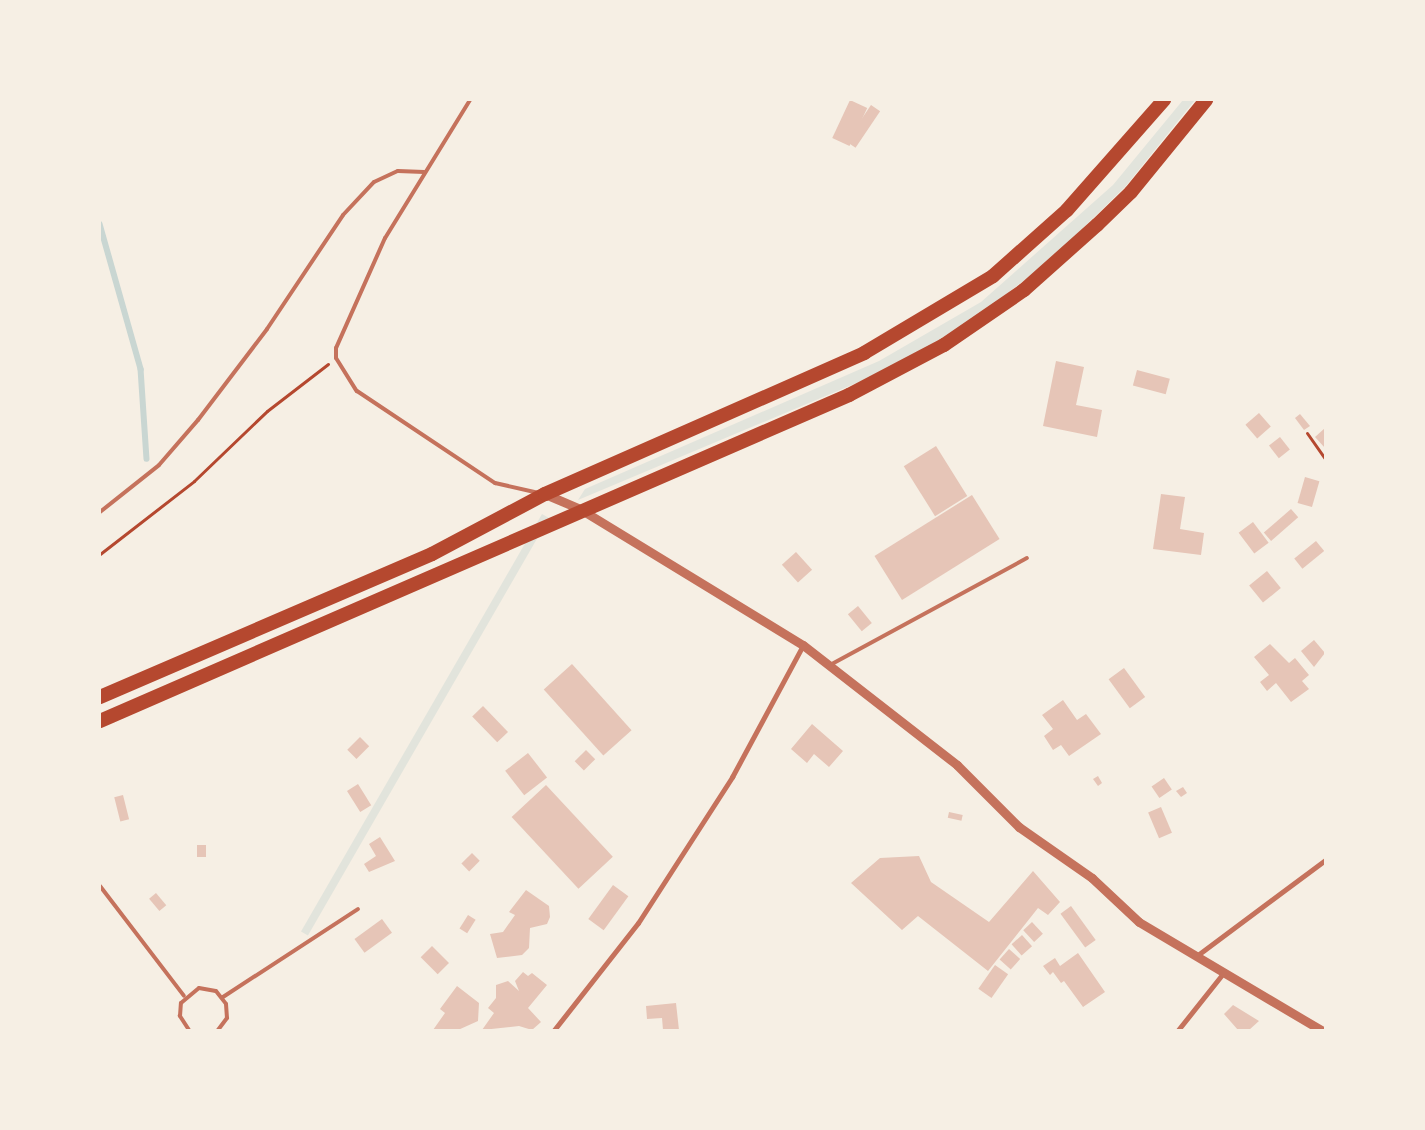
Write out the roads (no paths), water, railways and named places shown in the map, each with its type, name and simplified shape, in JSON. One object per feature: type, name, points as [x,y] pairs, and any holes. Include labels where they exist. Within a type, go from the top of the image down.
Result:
[{"type":"highway","points":[[100,697],[432,554],[545,494],[864,353],[946,306],[992,276],[1066,210],[1164,100]]},
{"type":"highway","points":[[100,721],[580,509],[849,395],[973,327],[1024,290],[1104,219],[1206,100]]},
{"type":"street","points":[[545,494],[580,509],[804,645],[956,765],[1019,827],[1092,878],[1139,922],[1199,954],[1321,1030]]},
{"type":"street","points":[[554,1030],[638,923],[732,777],[804,645]]},
{"type":"street","points":[[1199,954],[1325,860]]},
{"type":"street","points":[[1178,1030],[1226,971]]},
{"type":"lane","points":[[470,100],[385,238],[336,348],[336,358],[358,392],[495,483],[545,494]]},
{"type":"lane","points":[[100,512],[160,464],[198,420],[267,329],[343,215],[374,182],[398,171],[424,172]]},
{"type":"lane","points":[[830,665],[1027,558]]},
{"type":"lane","points":[[100,886],[184,996]]},
{"type":"lane","points":[[223,997],[358,909]]},
{"type":"lane","points":[[187,1029],[180,1009],[184,996],[199,988],[223,997]]},
{"type":"lane","points":[[218,1030],[227,1018],[223,997]]},
{"type":"waterway","points":[[100,224],[141,369],[147,459]]}]
